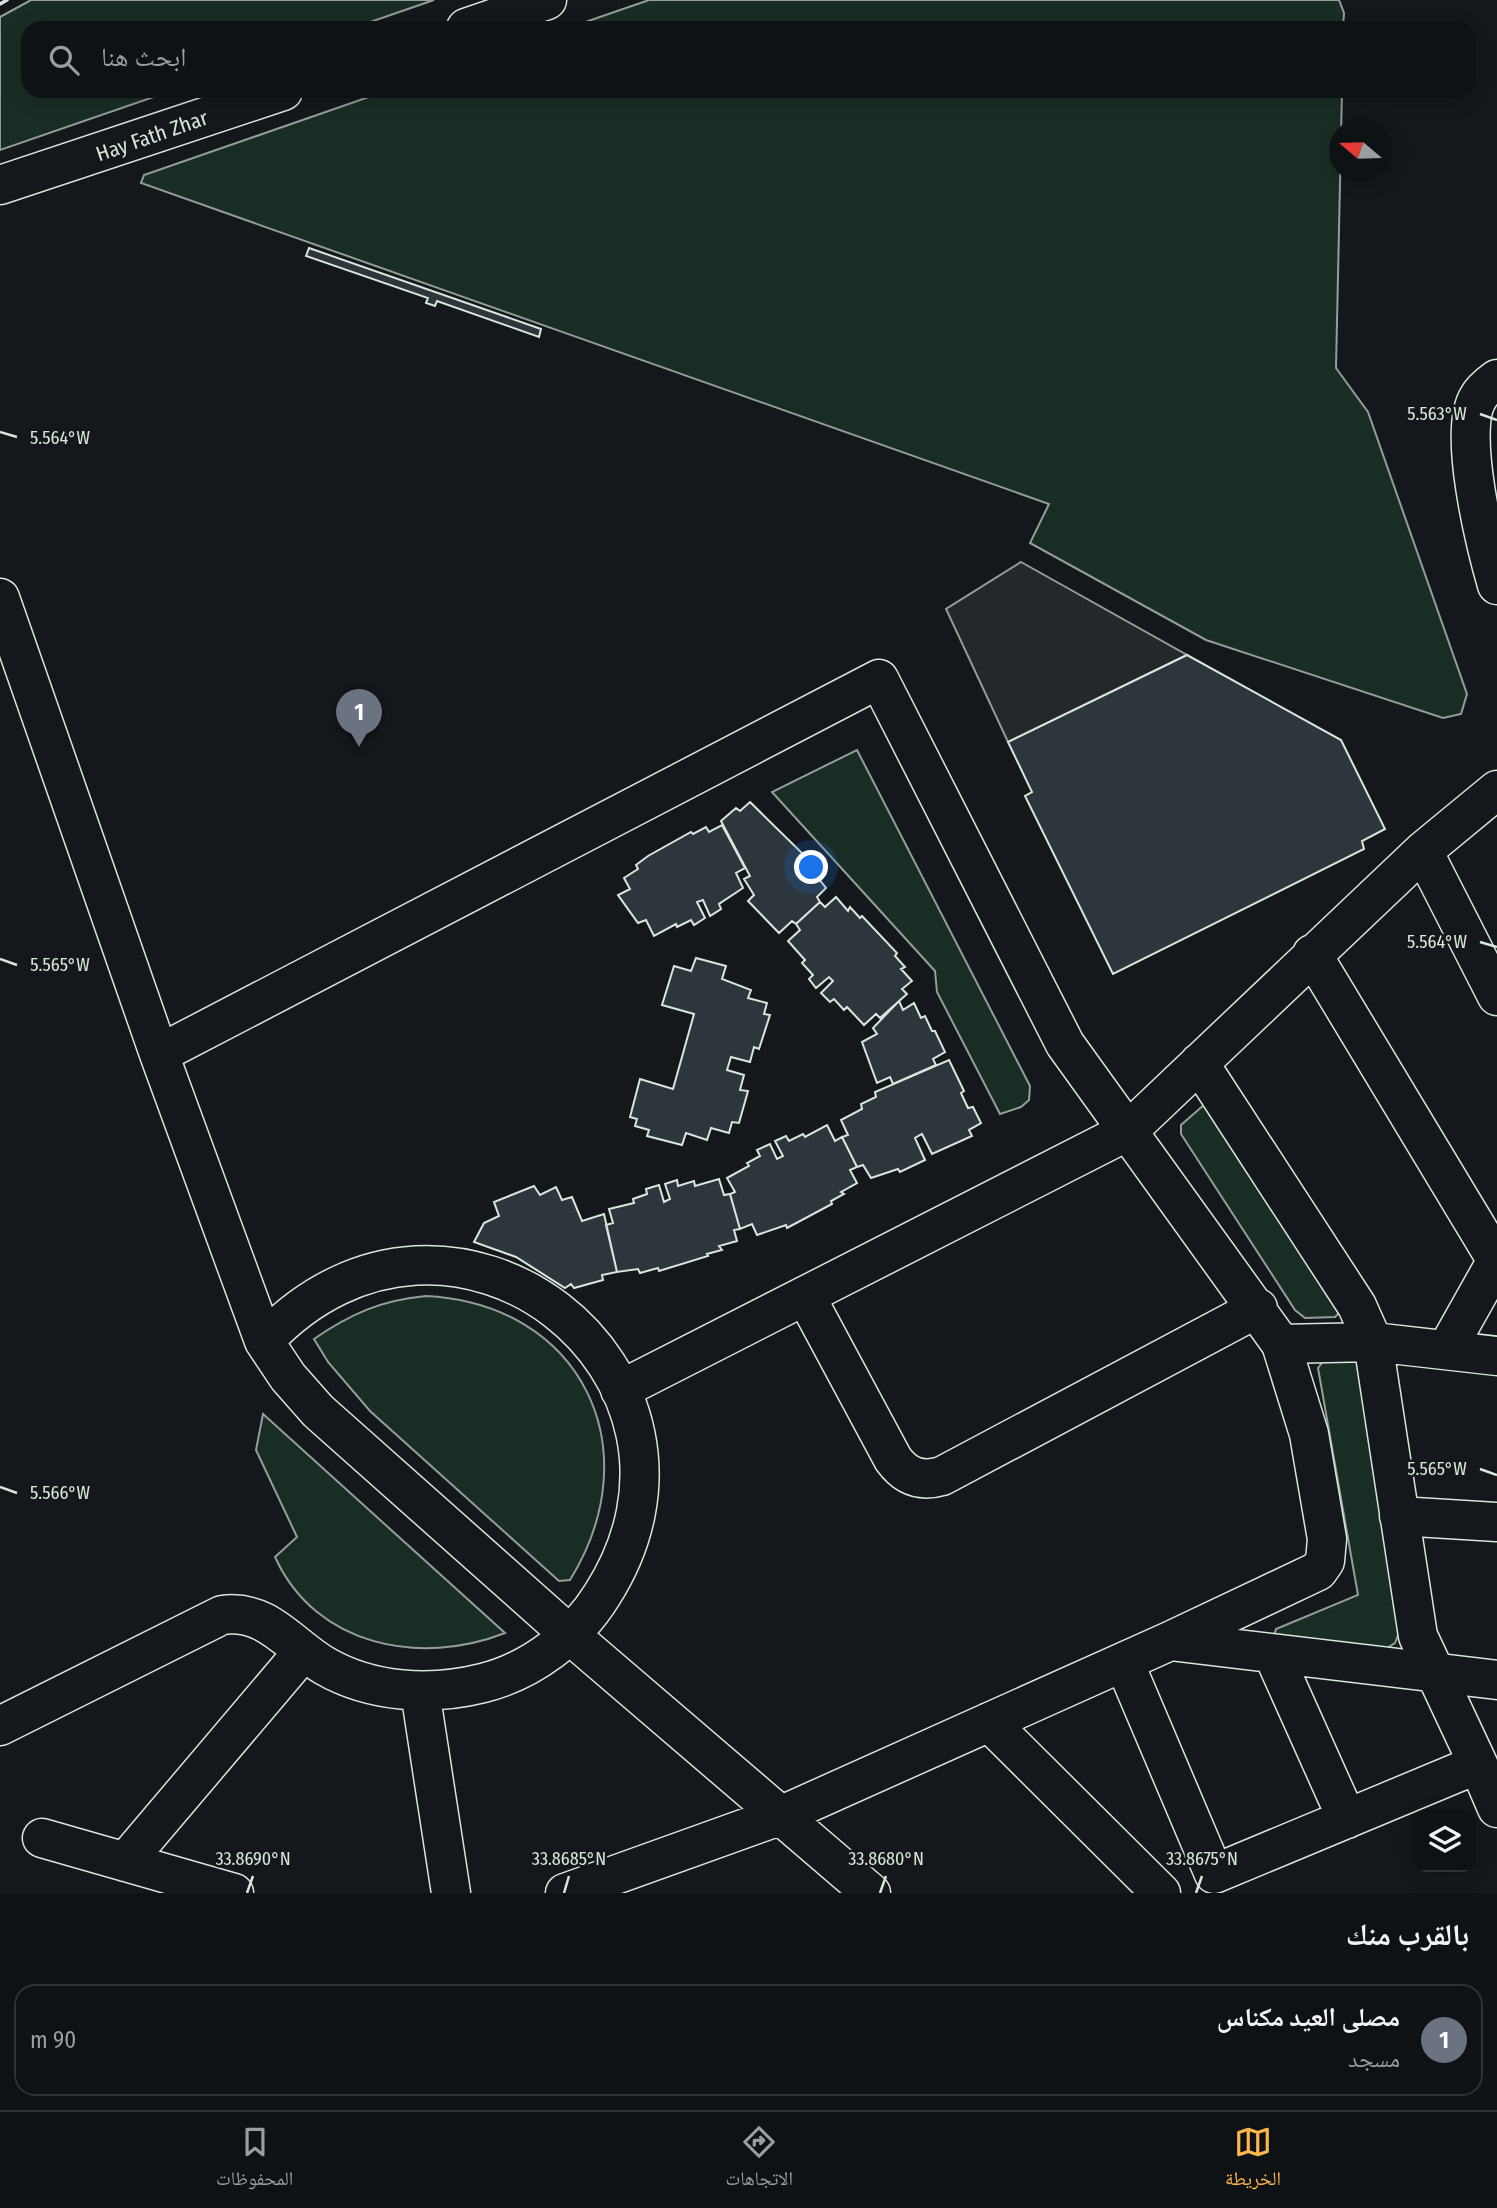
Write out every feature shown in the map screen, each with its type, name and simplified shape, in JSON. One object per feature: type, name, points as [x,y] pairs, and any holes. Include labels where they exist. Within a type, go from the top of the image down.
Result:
[{"type":"street","points":[[486,21],[547,0]]},
{"type":"street","name":"Hay Fath Zhar","points":[[7,186],[263,98]]},
{"type":"street","points":[[1497,379],[1476,399],[1470,421],[1497,585]]},
{"type":"street","points":[[0,598],[159,1054],[264,1341],[288,1377],[318,1411],[570,1635],[871,1893]]},
{"type":"street","points":[[159,1054],[879,679],[1065,1044],[1258,1308],[1281,1344],[1308,1434],[1327,1539],[1325,1561],[1309,1577],[782,1815],[565,1893]]},
{"type":"street","points":[[620,1390],[1128,1131],[1423,851],[1497,790]]},
{"type":"street","points":[[1423,851],[1497,996]]},
{"type":"street","points":[[1312,954],[1497,1260],[1447,1349]]},
{"type":"street","points":[[1199,1063],[1357,1306],[1373,1342],[1418,1636],[1497,1808]]},
{"type":"street","points":[[0,1726],[222,1615],[242,1612],[261,1619],[303,1652],[355,1679],[387,1688],[420,1691],[485,1683],[545,1654],[570,1635],[594,1609],[626,1550],[639,1486],[637,1454],[620,1390],[598,1353],[562,1313],[535,1294],[475,1269],[442,1265],[388,1268],[347,1280],[317,1294],[284,1320],[264,1341]]},
{"type":"street","points":[[806,1297],[893,1460],[909,1475],[931,1479],[942,1476],[1258,1308]]},
{"type":"street","points":[[1281,1344],[1373,1342],[1497,1356]]},
{"type":"street","points":[[1399,1516],[1497,1522]]},
{"type":"street","points":[[1170,1641],[1497,1680]]},
{"type":"street","points":[[125,1862],[303,1652]]},
{"type":"street","points":[[1273,1654],[1347,1819]]},
{"type":"street","points":[[1124,1662],[1218,1884]]},
{"type":"street","points":[[420,1691],[451,1893]]},
{"type":"street","points":[[989,1722],[1161,1893]]},
{"type":"street","points":[[1173,1893],[1218,1884],[1347,1819],[1478,1764]]},
{"type":"street","points":[[42,1838],[234,1893]]},
{"type":"green space","points":[[31,0],[434,0],[373,21],[21,21],[21,98],[151,98],[0,150],[0,17]]},
{"type":"green space","points":[[649,0],[1339,0],[1344,13],[1343,21],[588,21]]},
{"type":"green space","points":[[366,98],[1342,98],[1341,119],[1329,119],[1329,182],[1340,182],[1336,368],[1368,412],[1467,694],[1461,714],[1443,718],[1206,640],[1030,543],[1049,504],[141,183],[144,175]]},
{"type":"green space","points":[[857,750],[1030,1086],[1029,1100],[1021,1107],[1000,1114],[937,992],[935,971],[772,792]]},
{"type":"green space","points":[[1205,1104],[1339,1313],[1335,1317],[1305,1318],[1295,1310],[1181,1134],[1181,1125]]},
{"type":"green space","points":[[426,1296],[480,1305],[526,1325],[561,1355],[587,1392],[601,1435],[604,1481],[593,1531],[570,1580],[559,1581],[370,1411],[328,1362],[314,1339],[340,1322],[367,1310],[395,1301]]},
{"type":"green space","points":[[1325,1359],[1356,1359],[1359,1362],[1400,1630],[1395,1643],[1387,1648],[1274,1636],[1276,1629],[1358,1595],[1318,1368]]},
{"type":"green space","points":[[263,1414],[505,1633],[473,1643],[439,1648],[406,1647],[374,1641],[344,1629],[316,1611],[293,1587],[275,1557],[297,1537],[256,1450]]},
{"type":"shaded area","points":[[1021,562],[1187,655],[1008,742],[946,609]]},
{"type":"building","points":[[309,248],[541,329],[539,337],[437,301],[435,306],[426,303],[428,298],[306,256]]},
{"type":"building","points":[[1187,655],[1341,740],[1385,829],[1362,841],[1364,849],[1113,974],[1025,796],[1032,792],[1008,742]]},
{"type":"building","points":[[750,802],[809,860],[806,863],[826,888],[817,897],[820,902],[796,924],[792,921],[779,933],[748,901],[754,895],[744,879],[750,876],[721,821],[736,808],[740,811]]},
{"type":"building","points":[[722,825],[745,868],[736,873],[743,888],[719,904],[721,909],[710,916],[703,900],[697,902],[705,918],[694,925],[691,920],[677,927],[676,924],[654,936],[646,920],[638,923],[618,895],[630,889],[624,878],[638,869],[636,865],[648,856],[691,832],[693,834],[706,827],[709,832]]},
{"type":"building","points":[[836,897],[848,911],[850,907],[860,918],[862,916],[897,953],[895,956],[905,967],[901,969],[912,981],[902,989],[907,994],[880,1018],[876,1014],[864,1025],[847,1007],[844,1010],[834,999],[830,1002],[821,993],[833,981],[829,977],[816,988],[809,979],[813,975],[802,963],[805,960],[788,941],[800,930],[796,924],[820,902],[825,907]]},
{"type":"building","points":[[696,958],[726,966],[722,979],[751,990],[748,998],[767,1003],[764,1014],[770,1015],[759,1049],[754,1047],[750,1062],[731,1057],[727,1070],[744,1075],[740,1090],[748,1091],[739,1123],[732,1122],[729,1133],[711,1128],[707,1140],[686,1133],[682,1145],[647,1136],[649,1130],[635,1126],[637,1119],[630,1117],[640,1079],[673,1089],[694,1014],[662,1005],[674,966],[691,971]]},
{"type":"building","points":[[899,1001],[903,1010],[914,1003],[921,1018],[925,1016],[932,1031],[935,1031],[945,1052],[933,1059],[936,1065],[893,1084],[890,1077],[877,1083],[862,1042],[877,1034],[873,1028]]},
{"type":"building","points":[[949,1060],[964,1091],[961,1093],[968,1108],[973,1107],[981,1123],[969,1130],[972,1136],[932,1154],[922,1134],[915,1138],[925,1160],[900,1172],[898,1169],[871,1178],[863,1165],[857,1167],[842,1137],[848,1135],[841,1120],[862,1109],[861,1104],[876,1097],[875,1092]]},
{"type":"building","points":[[827,1125],[835,1141],[842,1137],[857,1167],[850,1170],[857,1183],[841,1192],[844,1194],[831,1201],[832,1204],[787,1228],[786,1225],[757,1235],[752,1224],[740,1229],[730,1194],[735,1192],[727,1178],[749,1166],[747,1163],[760,1156],[757,1150],[770,1144],[777,1159],[783,1156],[775,1141],[786,1136],[789,1141],[803,1134],[805,1137]]},
{"type":"building","points":[[719,1179],[724,1195],[730,1194],[740,1229],[734,1230],[737,1241],[719,1246],[722,1250],[707,1254],[708,1256],[659,1271],[658,1268],[640,1273],[638,1269],[617,1272],[606,1225],[613,1223],[609,1209],[634,1203],[633,1199],[647,1194],[646,1189],[659,1185],[664,1202],[670,1199],[665,1184],[677,1180],[678,1186],[694,1181],[695,1186]]},
{"type":"building","points":[[534,1186],[540,1195],[556,1187],[562,1200],[572,1197],[582,1221],[604,1214],[617,1272],[602,1275],[603,1280],[574,1288],[571,1284],[565,1288],[516,1257],[474,1242],[484,1223],[499,1216],[494,1202]]},
{"type":"wall","points":[[0,4],[7,0]]},
{"type":"place","name":"مصلى العيد مكناس","points":[[359,747]]}]
